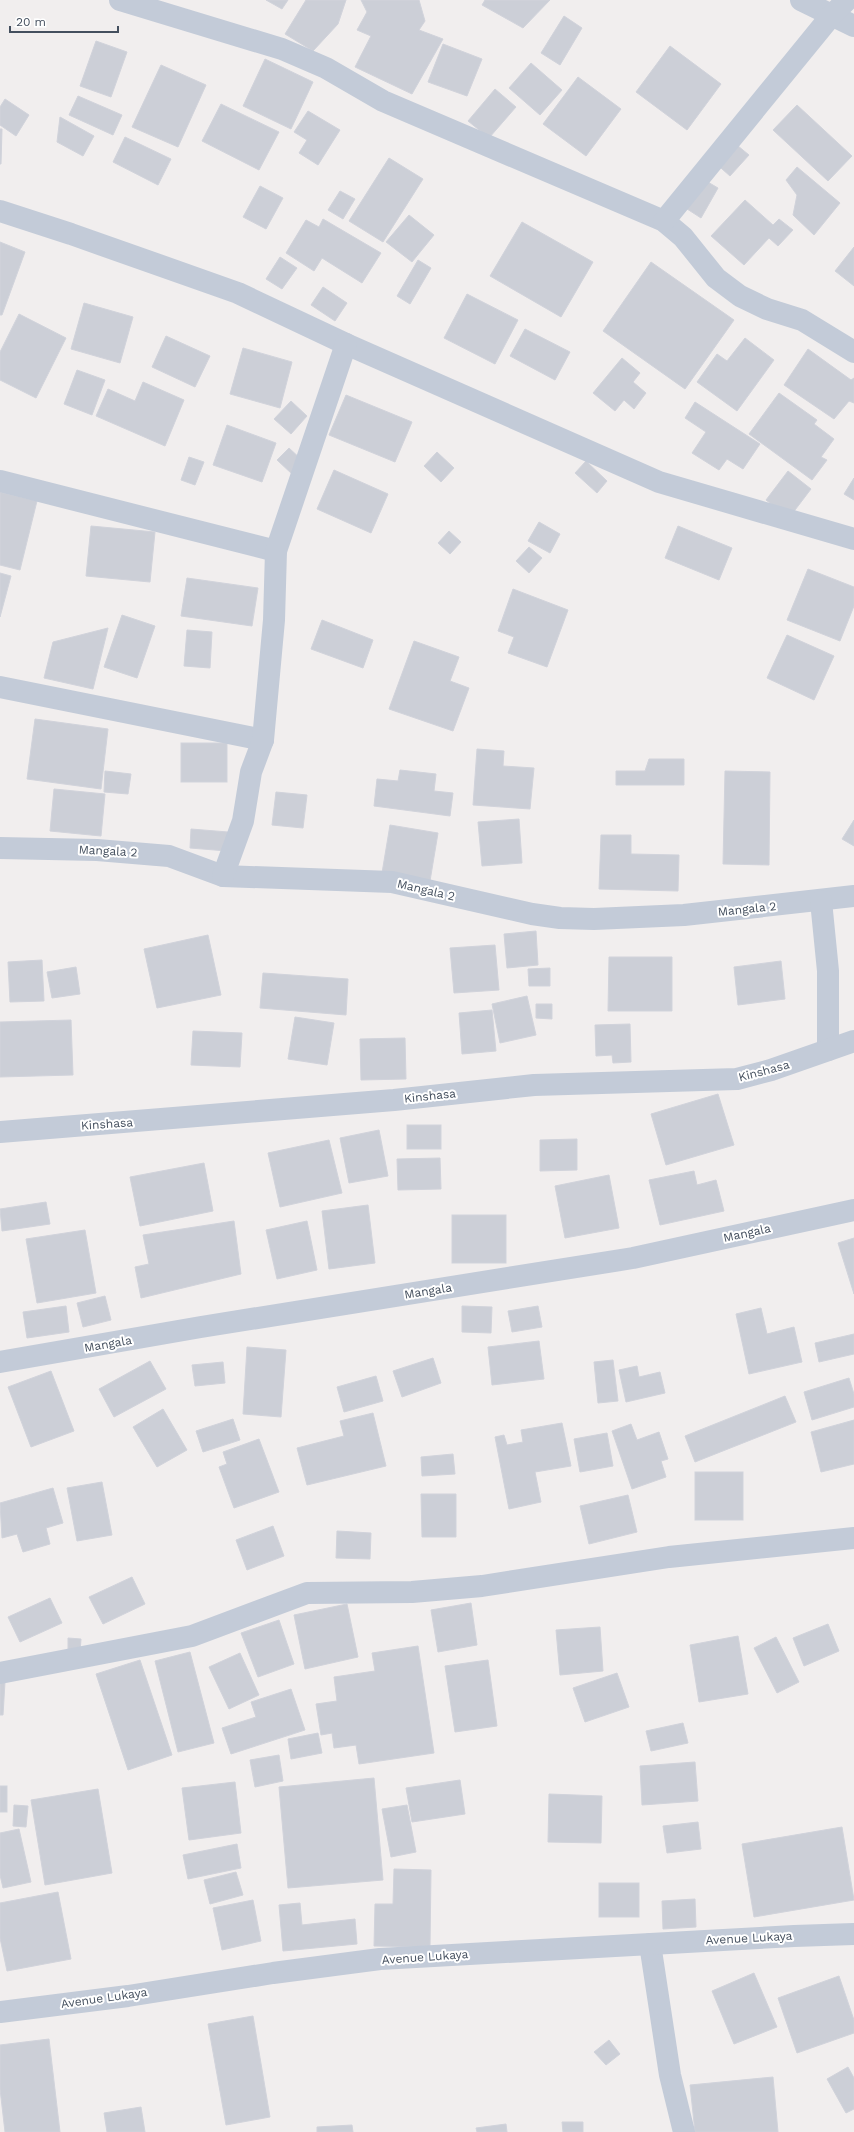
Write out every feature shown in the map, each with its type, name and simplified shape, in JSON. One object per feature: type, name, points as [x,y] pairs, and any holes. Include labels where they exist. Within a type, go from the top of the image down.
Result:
[{"type":"street","points":[[120,0],[282,49],[326,68],[383,101],[664,220],[683,237],[716,278],[740,296],[767,309],[802,320],[854,352]]},
{"type":"street","points":[[801,0],[854,26]]},
{"type":"street","points":[[664,220],[832,16],[847,0]]},
{"type":"street","points":[[0,211],[71,234],[238,293],[346,344],[659,482],[854,539]]},
{"type":"street","points":[[223,876],[243,821],[251,772],[263,740],[274,620],[276,551],[346,344]]},
{"type":"street","points":[[0,481],[276,551]]},
{"type":"street","points":[[0,687],[263,740]]},
{"type":"street","name":"Mangala 2","points":[[0,848],[97,850],[169,856],[223,876],[392,882],[532,914],[560,918],[594,919],[684,915],[821,901],[854,896]]},
{"type":"street","points":[[821,901],[828,971],[828,1050]]},
{"type":"street","name":"Kinshasa","points":[[0,1132],[378,1101],[534,1085],[737,1079],[771,1070],[854,1041]]},
{"type":"street","name":"Mangala","points":[[0,1362],[201,1327],[633,1258],[854,1210]]},
{"type":"street","points":[[0,1673],[192,1636],[307,1593],[412,1592],[482,1586],[752,1547],[854,1538]]},
{"type":"street","name":"Avenue Lukaya","points":[[0,2012],[128,1996],[273,1973],[380,1959],[854,1934]]},
{"type":"street","points":[[650,1944],[670,2075],[684,2132]]},
{"type":"building","points":[[266,0],[288,0],[282,9]]},
{"type":"building","points":[[306,0],[346,0],[338,24],[313,51],[285,34]]},
{"type":"building","points":[[361,0],[419,0],[425,21],[419,30],[443,39],[412,94],[355,67],[371,36],[357,30],[367,12]]},
{"type":"building","points":[[485,0],[550,0],[523,28],[482,5]]},
{"type":"building","points":[[564,16],[582,28],[560,65],[541,53]]},
{"type":"building","points":[[96,41],[127,52],[111,97],[80,86]]},
{"type":"building","points":[[443,44],[482,59],[467,96],[428,82]]},
{"type":"building","points":[[670,46],[721,84],[687,130],[636,92]]},
{"type":"building","points":[[265,59],[313,82],[291,129],[243,106]]},
{"type":"building","points":[[531,63],[562,90],[540,115],[509,88]]},
{"type":"building","points":[[161,65],[206,85],[178,147],[132,127]]},
{"type":"building","points":[[578,77],[621,109],[586,156],[543,124]]},
{"type":"building","points":[[495,89],[516,107],[489,138],[468,121]]},
{"type":"building","points":[[78,96],[122,115],[113,135],[69,115]]},
{"type":"building","points":[[5,99],[29,115],[16,136],[0,125],[0,107]]},
{"type":"building","points":[[221,104],[279,132],[259,170],[202,141]]},
{"type":"building","points":[[797,105],[852,156],[828,181],[773,130]]},
{"type":"building","points":[[308,111],[340,130],[318,165],[299,153],[307,140],[294,132]]},
{"type":"building","points":[[60,117],[94,136],[83,156],[57,142]]},
{"type":"building","points":[[0,129],[2,129],[1,164],[0,164]]},
{"type":"building","points":[[125,137],[171,159],[158,185],[113,162]]},
{"type":"building","points":[[732,141],[749,155],[730,176],[713,161]]},
{"type":"building","points":[[389,158],[423,179],[383,242],[349,221]]},
{"type":"building","points":[[797,167],[840,203],[814,235],[793,215],[797,195],[786,180]]},
{"type":"building","points":[[701,178],[718,188],[701,218],[684,207]]},
{"type":"building","points":[[260,186],[283,198],[266,229],[243,217]]},
{"type":"building","points":[[340,191],[355,199],[343,219],[328,210]]},
{"type":"building","points":[[745,200],[773,225],[779,219],[793,230],[778,246],[769,238],[744,265],[711,236]]},
{"type":"building","points":[[409,215],[434,235],[412,262],[386,242]]},
{"type":"building","points":[[323,219],[381,253],[362,283],[322,258],[314,271],[286,253],[306,220],[319,227]]},
{"type":"building","points":[[522,222],[593,262],[561,317],[490,276]]},
{"type":"building","points":[[0,242],[25,252],[2,315],[0,315]]},
{"type":"building","points":[[854,247],[854,286],[835,271]]},
{"type":"building","points":[[280,257],[297,268],[282,289],[266,279]]},
{"type":"building","points":[[418,260],[431,268],[410,304],[397,296]]},
{"type":"building","points":[[651,262],[734,320],[685,389],[603,331]]},
{"type":"building","points":[[323,287],[347,303],[335,321],[311,305]]},
{"type":"building","points":[[467,294],[518,320],[495,364],[444,338]]},
{"type":"building","points":[[84,303],[133,317],[120,363],[71,349]]},
{"type":"building","points":[[19,314],[66,338],[36,398],[0,380],[0,352]]},
{"type":"building","points":[[525,329],[570,352],[555,380],[510,356]]},
{"type":"building","points":[[166,336],[210,356],[195,387],[152,367]]},
{"type":"building","points":[[745,338],[774,360],[737,411],[697,382],[717,354],[727,361]]},
{"type":"building","points":[[243,348],[292,362],[280,408],[230,394]]},
{"type":"building","points":[[808,349],[851,380],[854,378],[854,403],[849,401],[834,419],[784,385]]},
{"type":"building","points":[[622,358],[640,373],[633,382],[646,393],[634,409],[624,400],[615,411],[593,393]]},
{"type":"building","points":[[77,370],[105,380],[92,415],[64,404]]},
{"type":"building","points":[[143,382],[184,400],[165,446],[96,416],[108,389],[135,401]]},
{"type":"building","points":[[779,393],[817,420],[814,424],[834,439],[821,457],[827,460],[812,480],[749,434]]},
{"type":"building","points":[[346,395],[412,422],[395,462],[329,435]]},
{"type":"building","points":[[291,401],[307,416],[291,434],[274,419]]},
{"type":"building","points":[[695,402],[760,444],[743,469],[727,459],[719,470],[692,453],[706,432],[685,418]]},
{"type":"building","points":[[227,425],[276,443],[262,482],[213,465]]},
{"type":"building","points":[[289,448],[303,461],[292,474],[277,460]]},
{"type":"building","points":[[437,452],[454,468],[441,482],[424,466]]},
{"type":"building","points":[[189,457],[204,462],[195,485],[181,480]]},
{"type":"building","points":[[586,461],[607,481],[597,493],[575,473]]},
{"type":"building","points":[[334,470],[388,494],[371,533],[317,509]]},
{"type":"building","points":[[788,471],[811,489],[789,518],[766,500]]},
{"type":"building","points":[[854,478],[854,500],[844,494]]},
{"type":"building","points":[[0,492],[37,501],[20,570],[0,565]]},
{"type":"building","points":[[539,522],[560,534],[550,553],[528,541]]},
{"type":"building","points":[[91,526],[155,532],[150,582],[86,576]]},
{"type":"building","points":[[678,526],[732,548],[719,580],[665,558]]},
{"type":"building","points":[[449,531],[461,542],[450,554],[438,543]]},
{"type":"building","points":[[529,547],[542,558],[529,573],[516,561]]},
{"type":"building","points":[[808,569],[854,587],[854,606],[840,641],[787,620]]},
{"type":"building","points":[[0,573],[11,576],[0,617]]},
{"type":"building","points":[[187,578],[258,588],[252,626],[181,616]]},
{"type":"building","points":[[513,589],[568,610],[547,667],[508,653],[514,637],[498,631]]},
{"type":"building","points":[[122,615],[155,626],[137,678],[104,667]]},
{"type":"building","points":[[322,620],[373,640],[363,668],[311,649]]},
{"type":"building","points":[[108,628],[93,689],[44,678],[53,642]]},
{"type":"building","points":[[187,630],[212,632],[210,668],[184,666]]},
{"type":"building","points":[[787,635],[834,656],[814,700],[767,678]]},
{"type":"building","points":[[414,641],[459,657],[450,681],[469,688],[453,731],[389,709]]},
{"type":"building","points":[[35,719],[108,729],[101,789],[27,779]]},
{"type":"building","points":[[181,743],[227,743],[227,782],[181,782]]},
{"type":"building","points":[[477,749],[504,751],[503,766],[534,768],[530,809],[473,805]]},
{"type":"building","points":[[649,759],[684,759],[684,785],[616,785],[616,771],[645,771]]},
{"type":"building","points":[[400,770],[436,774],[434,791],[453,793],[450,816],[374,806],[377,779],[398,781]]},
{"type":"building","points":[[105,771],[131,774],[128,794],[104,792]]},
{"type":"building","points":[[725,771],[770,772],[769,865],[723,864]]},
{"type":"building","points":[[54,789],[105,794],[101,836],[50,831]]},
{"type":"building","points":[[276,792],[307,795],[303,828],[272,825]]},
{"type":"building","points":[[519,819],[522,863],[482,866],[478,822]]},
{"type":"building","points":[[854,820],[854,846],[842,839]]},
{"type":"building","points":[[390,825],[438,833],[430,881],[382,873]]},
{"type":"building","points":[[191,829],[228,832],[227,851],[190,848]]},
{"type":"building","points":[[601,835],[631,835],[631,854],[679,855],[678,891],[599,889]]},
{"type":"building","points":[[536,931],[538,965],[507,968],[504,934]]},
{"type":"building","points":[[208,935],[221,995],[157,1008],[144,949]]},
{"type":"building","points":[[495,945],[499,990],[454,993],[450,948]]},
{"type":"building","points":[[609,957],[672,957],[672,1011],[608,1011]]},
{"type":"building","points":[[42,960],[44,1001],[10,1002],[8,962]]},
{"type":"building","points":[[781,961],[785,999],[738,1005],[734,967]]},
{"type":"building","points":[[76,967],[80,994],[52,998],[47,972]]},
{"type":"building","points":[[550,968],[550,986],[529,986],[528,969]]},
{"type":"building","points":[[263,973],[348,979],[346,1015],[260,1008]]},
{"type":"building","points":[[527,996],[536,1035],[500,1043],[492,1004]]},
{"type":"building","points":[[536,1004],[552,1004],[552,1019],[536,1018]]},
{"type":"building","points":[[492,1010],[496,1051],[462,1054],[459,1013]]},
{"type":"building","points":[[295,1017],[334,1023],[327,1065],[288,1059]]},
{"type":"building","points":[[71,1020],[73,1075],[0,1077],[0,1022]]},
{"type":"building","points":[[630,1024],[631,1062],[613,1063],[612,1055],[596,1056],[595,1025]]},
{"type":"building","points":[[193,1031],[242,1033],[240,1067],[191,1065]]},
{"type":"building","points":[[405,1038],[406,1079],[361,1080],[360,1039]]},
{"type":"building","points":[[718,1094],[734,1145],[666,1165],[651,1114]]},
{"type":"building","points":[[407,1125],[441,1125],[441,1149],[407,1149]]},
{"type":"building","points":[[379,1130],[388,1176],[349,1183],[340,1138]]},
{"type":"building","points":[[577,1139],[577,1170],[540,1171],[540,1140]]},
{"type":"building","points":[[329,1140],[342,1193],[280,1207],[268,1153]]},
{"type":"building","points":[[440,1158],[441,1189],[398,1190],[397,1159]]},
{"type":"building","points":[[204,1163],[213,1211],[140,1226],[130,1177]]},
{"type":"building","points":[[694,1171],[697,1185],[716,1180],[724,1211],[660,1225],[649,1180]]},
{"type":"building","points":[[609,1175],[619,1228],[565,1238],[555,1186]]},
{"type":"building","points":[[46,1202],[50,1224],[2,1231],[0,1209]]},
{"type":"building","points":[[368,1205],[375,1263],[329,1269],[322,1211]]},
{"type":"building","points":[[452,1215],[506,1215],[506,1263],[452,1263]]},
{"type":"building","points":[[234,1221],[241,1274],[141,1298],[135,1267],[149,1264],[143,1235]]},
{"type":"building","points":[[307,1221],[317,1270],[277,1279],[266,1230]]},
{"type":"building","points":[[85,1230],[96,1293],[37,1303],[26,1239]]},
{"type":"building","points":[[854,1238],[854,1294],[838,1243]]},
{"type":"building","points":[[105,1296],[111,1320],[83,1327],[77,1303]]},
{"type":"building","points":[[66,1306],[69,1332],[27,1338],[23,1312]]},
{"type":"building","points":[[462,1306],[492,1307],[491,1333],[462,1332]]},
{"type":"building","points":[[538,1306],[542,1327],[512,1332],[508,1311]]},
{"type":"building","points":[[761,1308],[767,1334],[794,1327],[802,1362],[749,1374],[736,1314]]},
{"type":"building","points":[[854,1334],[854,1354],[819,1362],[815,1343]]},
{"type":"building","points":[[539,1341],[544,1379],[492,1385],[488,1347]]},
{"type":"building","points":[[247,1347],[286,1350],[281,1417],[243,1414]]},
{"type":"building","points":[[433,1358],[441,1383],[402,1397],[393,1371]]},
{"type":"building","points":[[613,1360],[618,1401],[598,1403],[594,1362]]},
{"type":"building","points":[[150,1361],[166,1389],[114,1417],[99,1389]]},
{"type":"building","points":[[223,1362],[225,1383],[195,1386],[192,1365]]},
{"type":"building","points":[[637,1366],[639,1377],[660,1372],[665,1393],[626,1402],[619,1370]]},
{"type":"building","points":[[51,1371],[74,1431],[31,1447],[8,1387]]},
{"type":"building","points":[[376,1376],[383,1401],[344,1412],[337,1387]]},
{"type":"building","points":[[849,1378],[854,1394],[854,1407],[812,1420],[804,1392]]},
{"type":"building","points":[[785,1396],[796,1422],[695,1462],[685,1436]]},
{"type":"building","points":[[163,1409],[187,1450],[157,1467],[133,1427]]},
{"type":"building","points":[[373,1413],[386,1466],[307,1485],[297,1448],[344,1436],[340,1421]]},
{"type":"building","points":[[233,1419],[240,1440],[203,1452],[196,1431]]},
{"type":"building","points":[[854,1420],[854,1464],[821,1472],[811,1432]]},
{"type":"building","points":[[562,1423],[571,1466],[535,1472],[541,1502],[509,1509],[495,1437],[504,1435],[507,1445],[523,1442],[521,1430]]},
{"type":"building","points":[[631,1424],[637,1440],[659,1432],[668,1459],[661,1461],[666,1477],[632,1489],[612,1431]]},
{"type":"building","points":[[607,1433],[613,1466],[580,1472],[574,1439]]},
{"type":"building","points":[[259,1439],[279,1492],[234,1508],[219,1467],[227,1464],[223,1452]]},
{"type":"building","points":[[453,1454],[455,1474],[422,1476],[421,1457]]},
{"type":"building","points":[[695,1472],[743,1472],[743,1520],[695,1520]]},
{"type":"building","points":[[102,1482],[112,1535],[77,1541],[67,1488]]},
{"type":"building","points":[[53,1488],[63,1523],[46,1528],[50,1544],[23,1552],[17,1534],[2,1538],[0,1503]]},
{"type":"building","points":[[421,1494],[456,1494],[456,1537],[422,1537]]},
{"type":"building","points":[[628,1495],[637,1532],[589,1544],[580,1506]]},
{"type":"building","points":[[273,1526],[284,1556],[247,1570],[236,1540]]},
{"type":"building","points":[[337,1531],[371,1533],[370,1559],[336,1558]]},
{"type":"building","points":[[132,1577],[145,1604],[103,1624],[89,1597]]},
{"type":"building","points":[[50,1598],[62,1623],[20,1642],[8,1617]]},
{"type":"building","points":[[471,1603],[477,1645],[438,1652],[431,1610]]},
{"type":"building","points":[[347,1604],[358,1657],[305,1669],[294,1615]]},
{"type":"building","points":[[279,1620],[294,1664],[258,1677],[241,1633]]},
{"type":"building","points":[[828,1624],[839,1651],[804,1666],[793,1638]]},
{"type":"building","points":[[600,1627],[603,1671],[560,1675],[556,1630]]},
{"type":"building","points":[[738,1636],[748,1694],[699,1702],[690,1645]]},
{"type":"building","points":[[776,1637],[799,1682],[777,1693],[754,1648]]},
{"type":"building","points":[[68,1638],[81,1639],[80,1652],[68,1651]]},
{"type":"building","points":[[418,1646],[434,1753],[359,1764],[356,1745],[334,1748],[332,1733],[321,1735],[316,1704],[337,1701],[334,1677],[375,1671],[372,1653]]},
{"type":"building","points":[[190,1652],[214,1743],[178,1752],[155,1661]]},
{"type":"building","points":[[240,1653],[259,1695],[229,1709],[209,1667]]},
{"type":"building","points":[[140,1660],[172,1755],[128,1770],[96,1674]]},
{"type":"building","points":[[488,1660],[497,1726],[455,1732],[445,1666]]},
{"type":"building","points":[[617,1673],[629,1707],[585,1722],[573,1688]]},
{"type":"building","points":[[0,1681],[5,1682],[3,1715],[0,1715]]},
{"type":"building","points":[[291,1689],[305,1730],[231,1754],[222,1728],[256,1717],[251,1702]]},
{"type":"building","points":[[683,1723],[688,1743],[651,1751],[646,1731]]},
{"type":"building","points":[[318,1733],[322,1753],[291,1759],[288,1739]]},
{"type":"building","points":[[279,1755],[283,1781],[255,1787],[250,1760]]},
{"type":"building","points":[[695,1762],[698,1801],[642,1805],[640,1766]]},
{"type":"building","points":[[374,1778],[383,1880],[288,1888],[279,1787]]},
{"type":"building","points":[[460,1780],[465,1814],[412,1822],[406,1788]]},
{"type":"building","points":[[235,1782],[241,1833],[189,1840],[182,1788]]},
{"type":"building","points":[[0,1786],[7,1786],[7,1812],[0,1812]]},
{"type":"building","points":[[98,1789],[112,1873],[45,1885],[31,1800]]},
{"type":"building","points":[[549,1794],[602,1796],[601,1843],[548,1842]]},
{"type":"building","points":[[14,1805],[28,1806],[26,1827],[13,1826]]},
{"type":"building","points":[[407,1805],[416,1852],[391,1857],[382,1809]]},
{"type":"building","points":[[698,1822],[701,1849],[667,1853],[663,1826]]},
{"type":"building","points":[[842,1827],[854,1900],[754,1917],[742,1844]]},
{"type":"building","points":[[19,1829],[31,1882],[3,1888],[0,1875],[0,1833]]},
{"type":"building","points":[[237,1844],[241,1868],[188,1879],[183,1855]]},
{"type":"building","points":[[394,1869],[431,1870],[430,1947],[374,1946],[375,1904],[393,1904]]},
{"type":"building","points":[[236,1872],[243,1895],[210,1904],[204,1880]]},
{"type":"building","points":[[599,1883],[639,1883],[639,1917],[599,1917]]},
{"type":"building","points":[[58,1892],[71,1959],[7,1971],[0,1938],[0,1903]]},
{"type":"building","points":[[695,1899],[696,1927],[663,1929],[662,1901]]},
{"type":"building","points":[[253,1900],[261,1941],[222,1950],[213,1908]]},
{"type":"building","points":[[300,1903],[302,1925],[355,1919],[357,1944],[283,1951],[279,1905]]},
{"type":"building","points":[[754,1973],[777,2027],[734,2044],[712,1991]]},
{"type":"building","points":[[839,1976],[854,2020],[854,2033],[797,2053],[778,1998]]},
{"type":"building","points":[[253,2016],[270,2117],[226,2125],[208,2024]]},
{"type":"building","points":[[49,2039],[60,2132],[5,2132],[0,2089],[0,2045]]},
{"type":"building","points":[[609,2040],[620,2054],[606,2065],[594,2052]]},
{"type":"building","points":[[848,2067],[854,2078],[854,2109],[846,2113],[827,2079]]},
{"type":"building","points":[[773,2077],[778,2132],[695,2132],[690,2085]]},
{"type":"building","points":[[141,2107],[145,2132],[107,2132],[104,2113]]},
{"type":"building","points":[[562,2122],[583,2122],[583,2132],[563,2132]]},
{"type":"building","points":[[506,2124],[507,2132],[477,2132],[476,2128]]},
{"type":"building","points":[[352,2125],[353,2132],[317,2132],[317,2127]]}]
